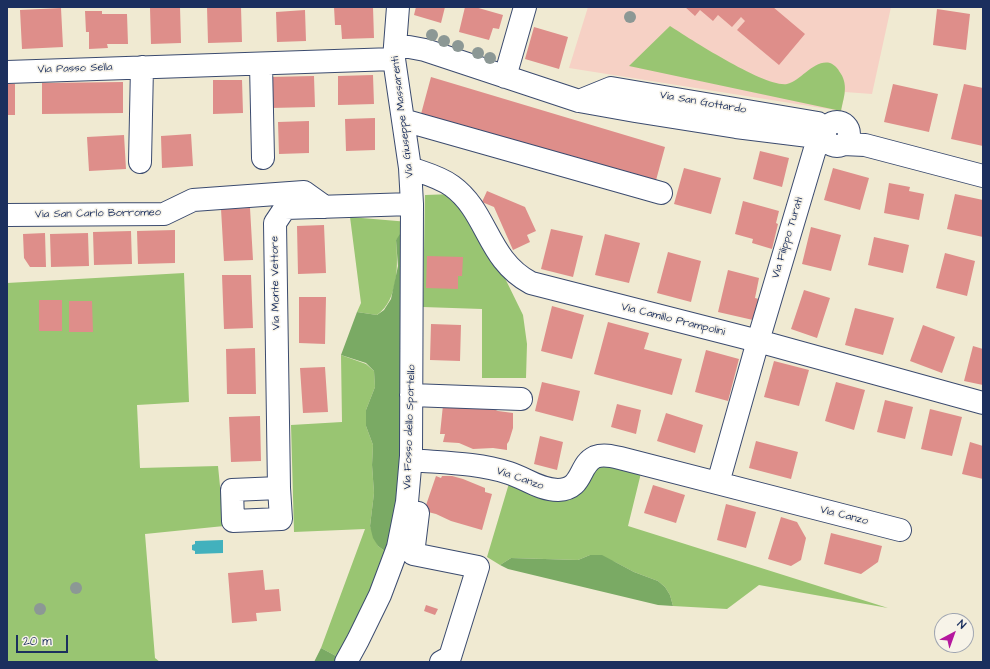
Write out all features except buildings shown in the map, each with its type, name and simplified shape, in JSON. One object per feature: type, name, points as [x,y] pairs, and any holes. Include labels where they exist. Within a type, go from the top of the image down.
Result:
[{"type":"street","name":"Via Giuseppe Massarenti","points":[[398,7],[395,53],[410,168],[412,204]]},
{"type":"street","points":[[506,77],[525,7]]},
{"type":"street","name":"Via San Gottardo","points":[[395,53],[409,47],[425,50],[579,101],[736,127],[834,136]]},
{"type":"street","name":"Via Passo Sella","points":[[7,72],[261,64],[395,53]]},
{"type":"street","points":[[261,64],[263,158]]},
{"type":"street","points":[[140,162],[142,67]]},
{"type":"street","points":[[403,120],[661,193]]},
{"type":"street","points":[[834,136],[856,139],[866,145],[983,176]]},
{"type":"street","name":"Via Filippo Turati","points":[[758,341],[815,149],[821,143],[834,136]]},
{"type":"street","name":"Via Camillo Prampolini","points":[[410,168],[446,181],[456,189],[471,205],[502,259],[516,273],[531,283],[758,341],[983,403]]},
{"type":"street","name":"Via San Carlo Borromeo","points":[[7,216],[164,214],[193,200],[304,192],[326,207]]},
{"type":"street","name":"Via Monte Vettore","points":[[279,488],[275,223],[285,208],[412,204]]},
{"type":"street","name":"Via Fosso dello Sportello","points":[[346,662],[380,595],[398,547],[407,502],[419,396],[412,204]]},
{"type":"street","points":[[718,483],[758,341]]},
{"type":"street","points":[[441,662],[450,657],[478,567],[413,554],[423,471],[419,396],[521,398]]},
{"type":"street","name":"Via Canzo","points":[[423,461],[474,465],[509,473],[542,487],[556,490],[566,489],[574,485],[590,461],[596,457],[607,456],[900,530]]},
{"type":"shaded area","points":[[588,7],[891,7],[872,94],[845,92],[841,111],[569,68]]},
{"type":"green space","points":[[670,26],[746,71],[777,83],[787,84],[797,79],[818,64],[830,63],[838,69],[845,85],[841,111],[629,66]]},
{"type":"green space","points":[[453,194],[501,270],[523,315],[527,344],[526,378],[482,378],[482,309],[423,307],[425,195]]},
{"type":"green space","points":[[350,217],[409,222],[409,229],[396,240],[396,280],[390,300],[377,315],[357,312],[361,303]]},
{"type":"green space","points":[[409,229],[406,457],[390,555],[378,546],[373,538],[370,526],[374,493],[372,465],[373,445],[366,426],[366,410],[375,387],[374,371],[366,363],[341,355],[357,312],[377,315],[384,310],[391,299],[398,266],[396,240],[400,234]]},
{"type":"green space","points":[[184,273],[189,402],[137,405],[140,468],[218,466],[224,526],[145,534],[155,658],[160,662],[7,662],[7,283]]},
{"type":"green space","points":[[341,355],[366,364],[374,371],[375,387],[366,410],[366,426],[373,445],[372,465],[374,493],[370,526],[378,546],[390,555],[338,662],[336,656],[321,648],[365,529],[294,532],[291,425],[342,422]]},
{"type":"green space","points":[[593,461],[642,469],[628,526],[888,608],[759,585],[727,609],[673,606],[670,595],[665,587],[658,581],[634,572],[615,562],[590,555],[578,560],[511,558],[500,565],[487,557],[510,480],[550,494]]},
{"type":"green space","points":[[590,555],[602,555],[634,572],[658,581],[665,587],[670,595],[673,606],[658,605],[508,569],[500,565],[511,558],[578,560]]},
{"type":"green space","points":[[321,648],[336,656],[338,662],[314,662]]},
{"type":"water","points":[[223,540],[223,553],[195,554],[195,551],[192,550],[192,545],[195,544],[195,541]]}]
